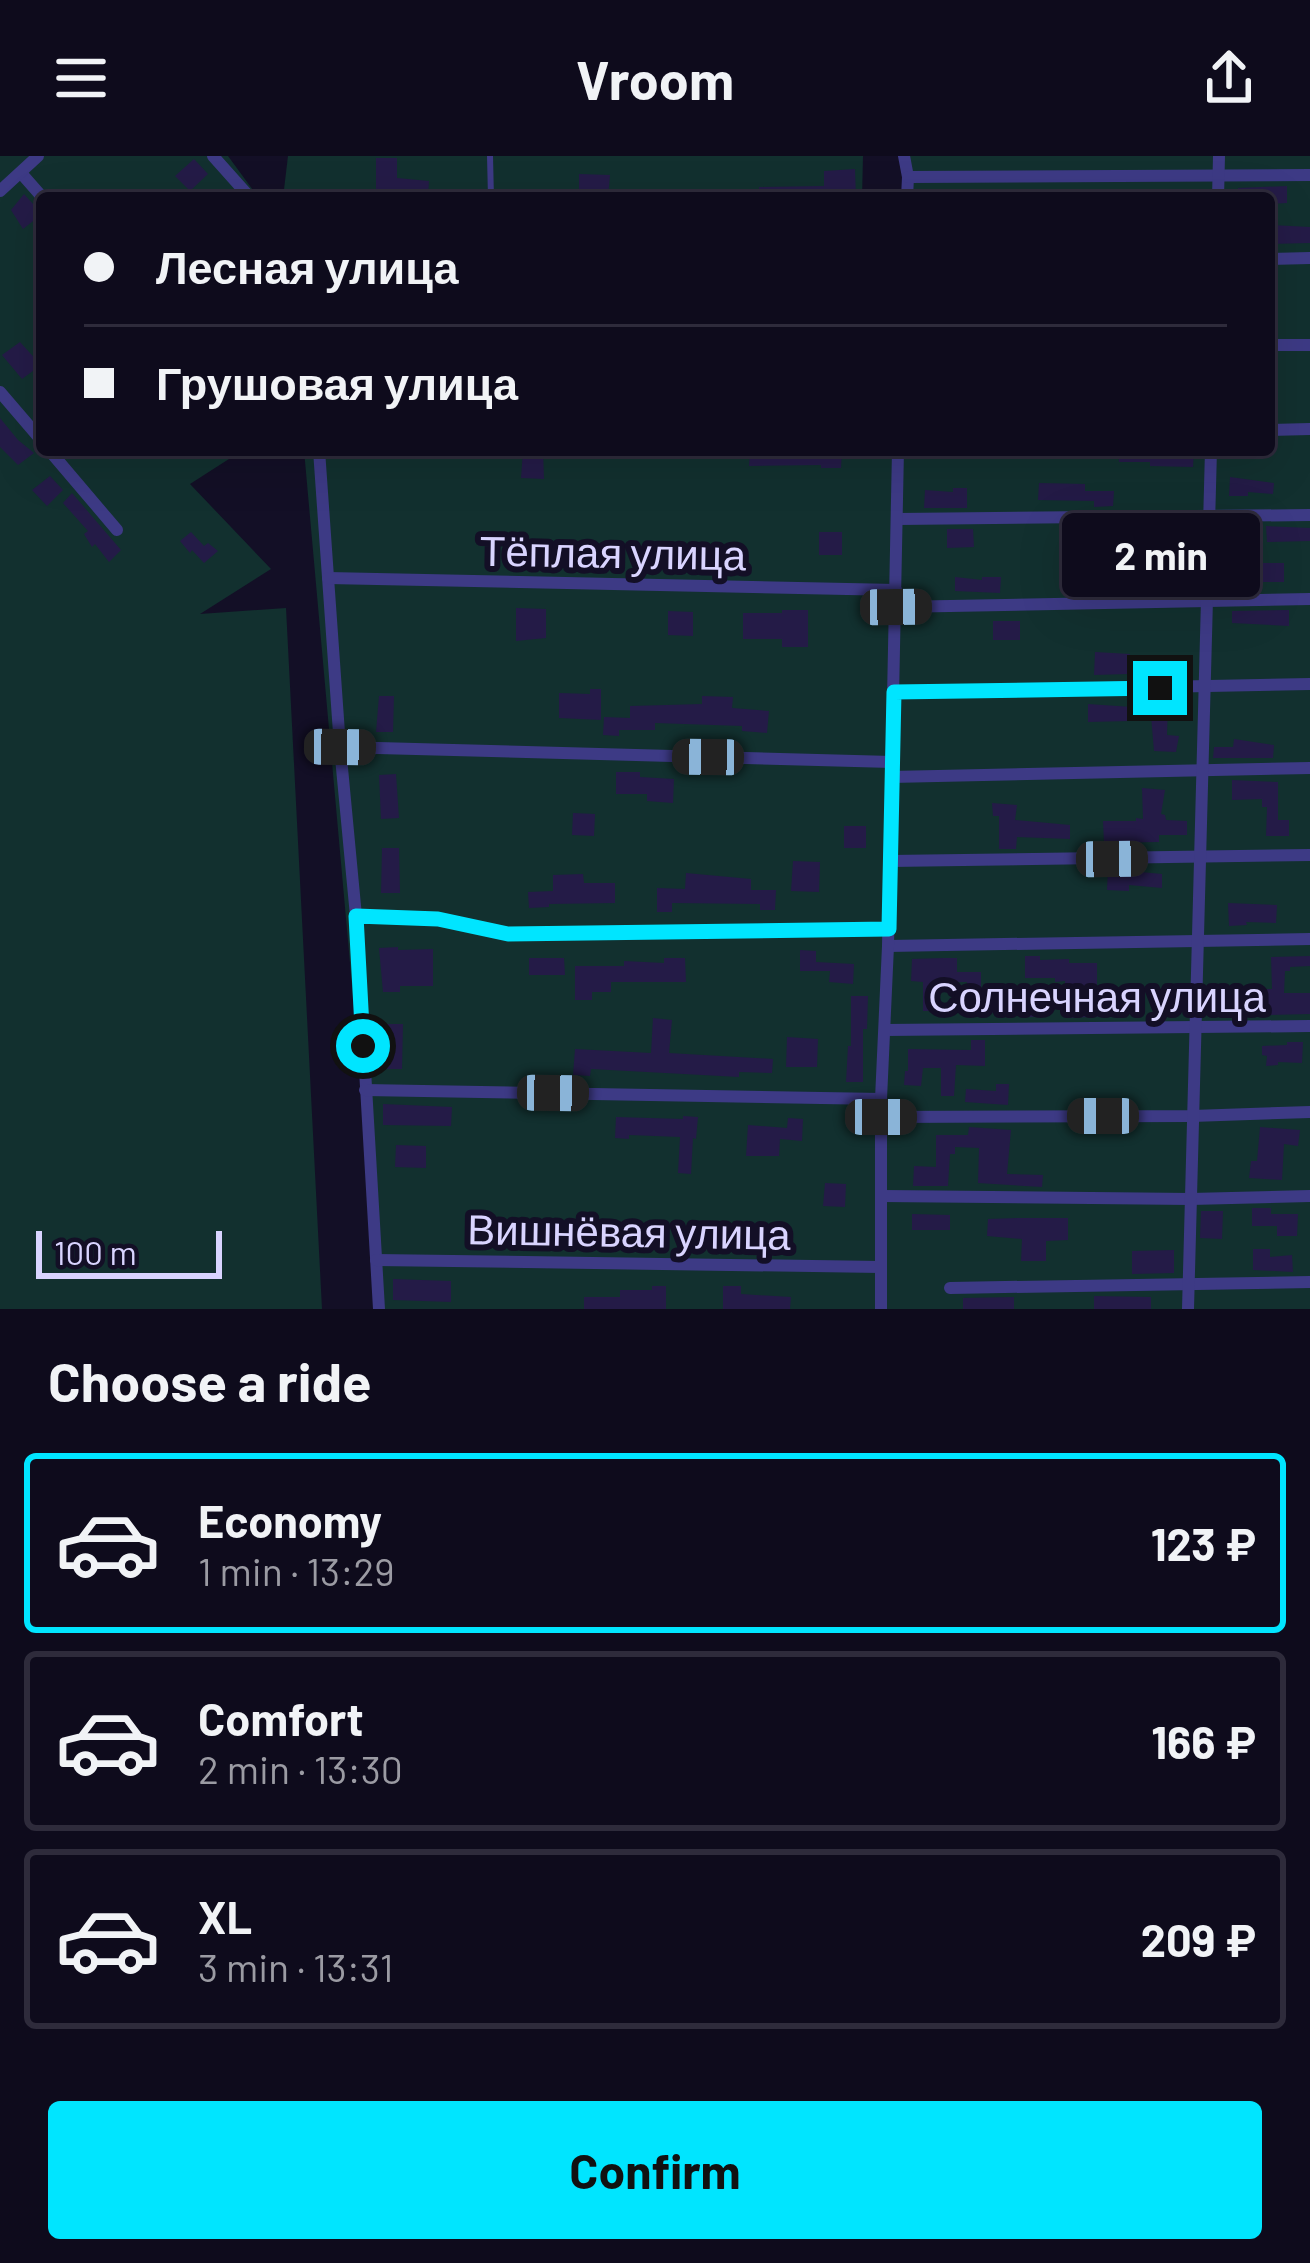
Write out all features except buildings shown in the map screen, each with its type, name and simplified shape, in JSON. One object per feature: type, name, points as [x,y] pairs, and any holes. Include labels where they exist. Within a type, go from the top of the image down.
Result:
[{"type":"street","points":[[213,156],[245,192]]},
{"type":"street","points":[[904,156],[907,192]]},
{"type":"street","points":[[1218,192],[1219,156]]},
{"type":"street","points":[[0,191],[29,162],[41,192]]},
{"type":"street","points":[[908,177],[1310,175]]},
{"type":"street","points":[[1275,259],[1310,258]]},
{"type":"street","points":[[1275,345],[1310,345]]},
{"type":"street","points":[[0,392],[36,434]]},
{"type":"street","points":[[1275,430],[1310,429]]},
{"type":"street","points":[[55,456],[118,530]]},
{"type":"street","points":[[319,456],[356,916],[379,1309]]},
{"type":"street","points":[[881,1309],[881,1100],[898,456]]},
{"type":"street","points":[[1188,1309],[1210,456]]},
{"type":"street","points":[[898,519],[1310,515]]},
{"type":"street","name":"Тёплая улица","points":[[328,578],[896,590]]},
{"type":"street","points":[[896,607],[1310,598]]},
{"type":"street","points":[[894,692],[1310,684]]},
{"type":"street","points":[[340,747],[892,762]]},
{"type":"street","points":[[891,778],[1310,768]]},
{"type":"street","points":[[890,861],[1310,855]]},
{"type":"street","points":[[356,916],[438,919],[508,934],[889,929]]},
{"type":"street","points":[[888,946],[1310,939]]},
{"type":"street","name":"Солнечная улица","points":[[885,1030],[1310,1026]]},
{"type":"street","points":[[365,1090],[881,1100]]},
{"type":"street","points":[[881,1117],[1310,1112]]},
{"type":"street","points":[[882,1196],[1310,1196]]},
{"type":"street","name":"Вишнёвая улица","points":[[376,1260],[881,1267]]},
{"type":"street","points":[[950,1288],[1310,1282]]},
{"type":"lane","points":[[490,156],[491,192]]},
{"type":"green space","points":[[0,156],[228,156],[254,192],[36,192],[36,456],[234,456],[190,484],[271,569],[200,614],[286,608],[322,1309],[0,1309]]},
{"type":"green space","points":[[288,156],[863,156],[862,192],[284,192]]},
{"type":"green space","points":[[904,156],[1310,156],[1310,1309],[381,1309],[305,456],[1275,456],[1275,192],[907,192]]},
{"type":"route","points":[[363,1046],[356,916],[438,919],[508,934],[889,929],[894,692],[1160,688]]}]
